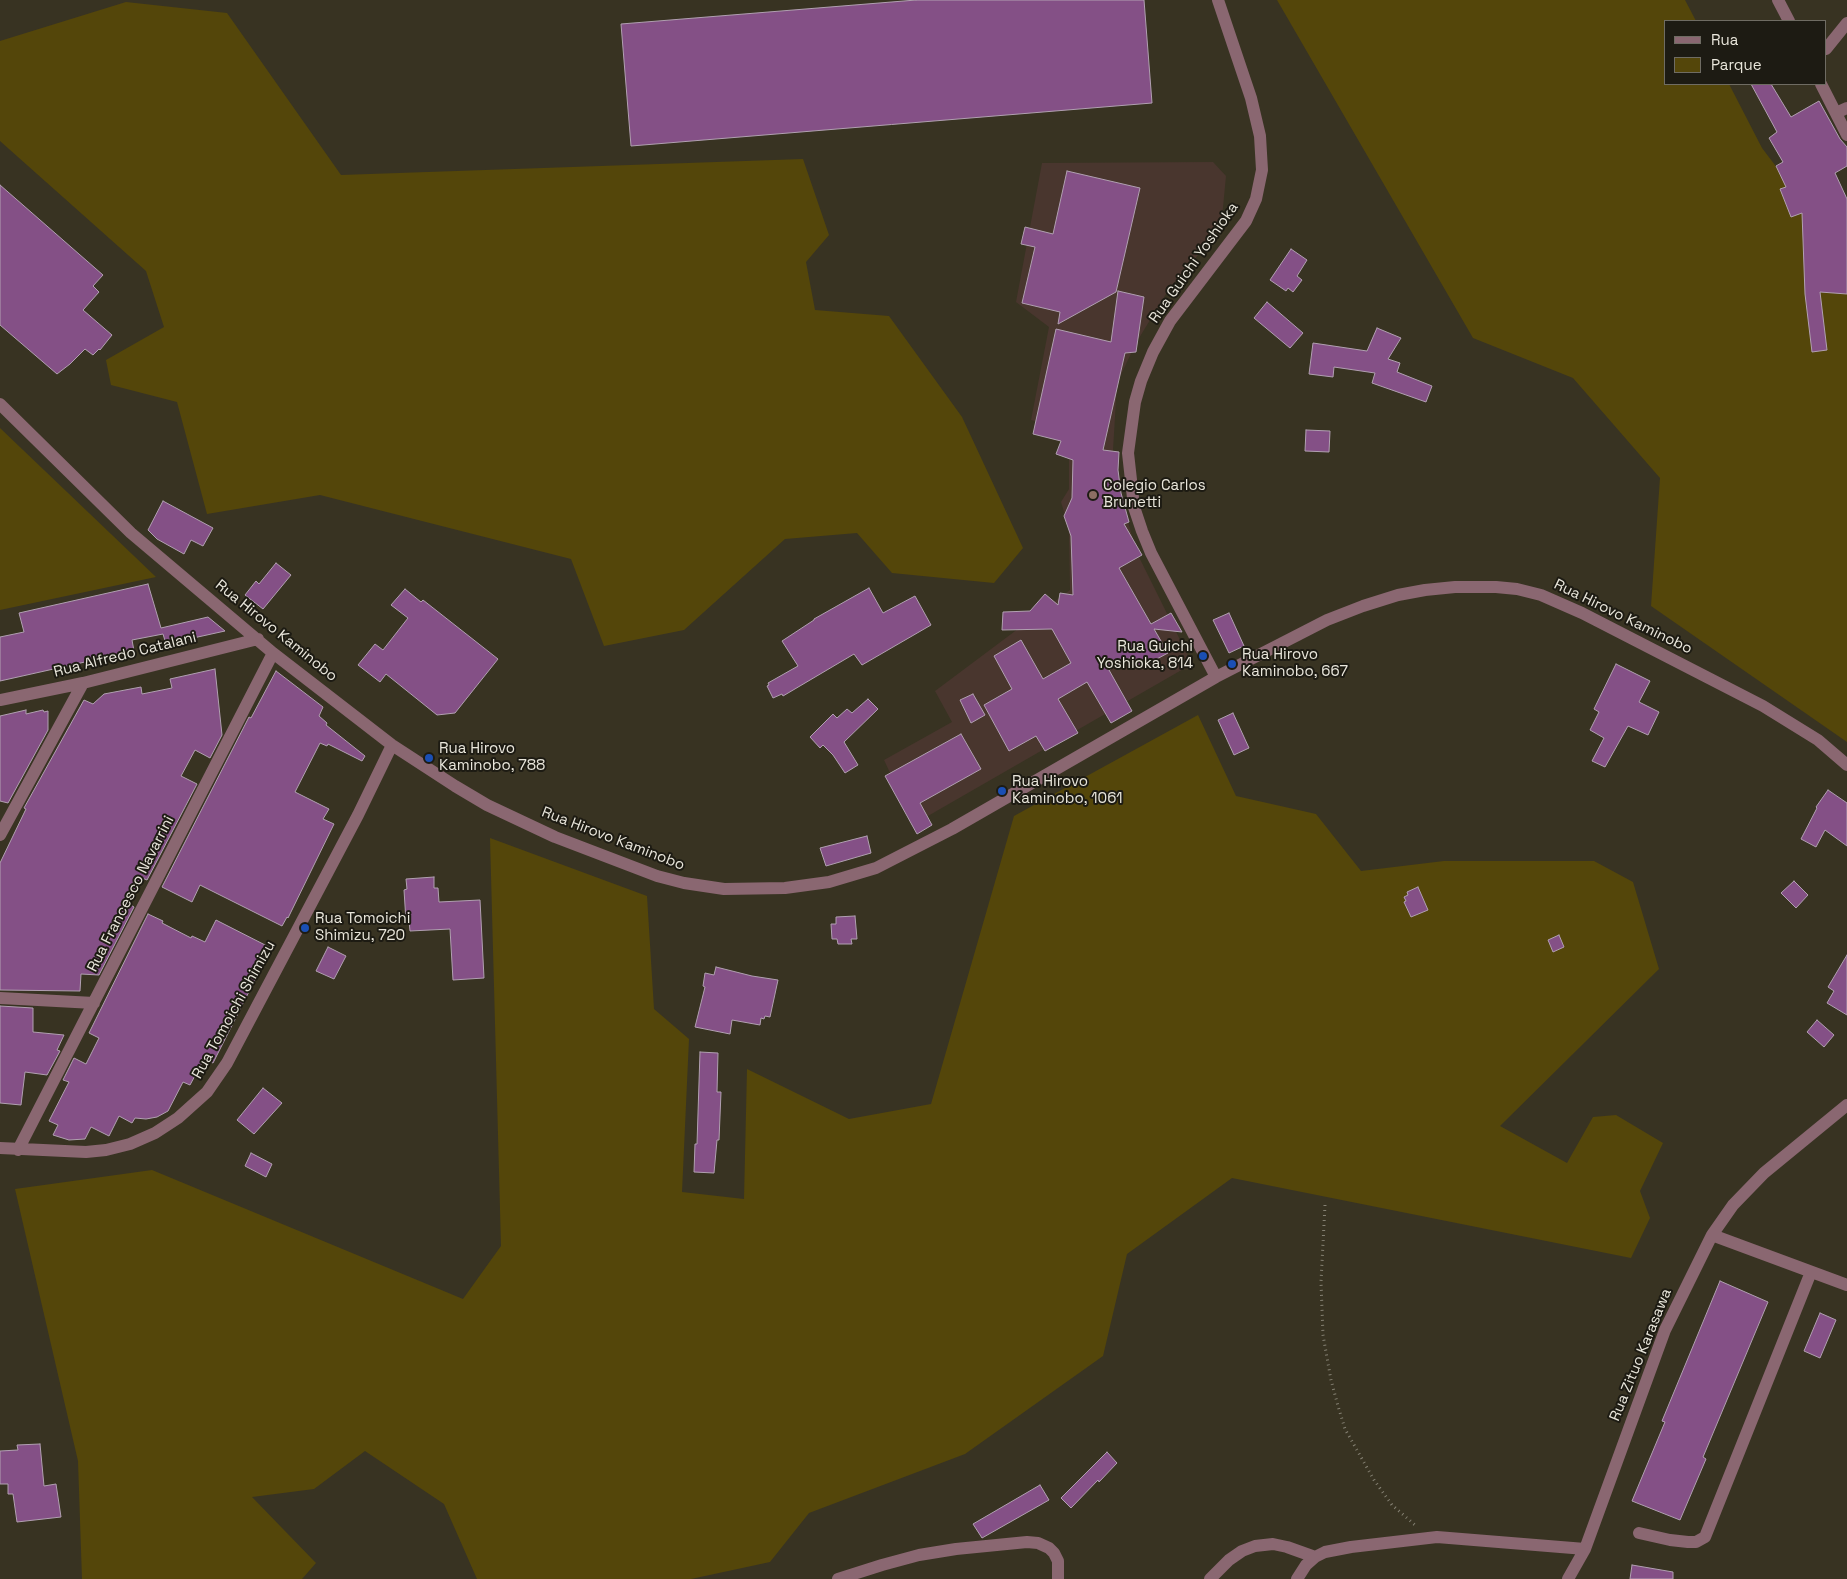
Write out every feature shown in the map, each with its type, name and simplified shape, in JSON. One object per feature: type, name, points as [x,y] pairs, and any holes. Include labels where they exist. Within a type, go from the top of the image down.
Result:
[{"type":"street","name":"Rua Guichi Yoshioka","points":[[1216,677],[1151,553],[1134,507],[1128,453],[1135,402],[1153,352],[1170,321],[1246,221],[1256,199],[1262,170],[1260,136],[1251,98],[1218,0]]},
{"type":"street","points":[[1778,0],[1788,20]]},
{"type":"street","points":[[1827,48],[1847,23]]},
{"type":"street","points":[[1822,85],[1841,110],[1847,135]]},
{"type":"street","name":"Rua Hirovo Kaminobo","points":[[0,404],[132,533],[274,653],[392,744],[487,805],[555,837],[684,884],[724,889],[785,888],[829,882],[876,868],[952,829],[1216,677],[1327,620],[1398,595],[1425,590],[1455,587],[1496,587],[1517,589],[1541,595],[1582,613],[1763,706],[1812,736],[1847,765]]},
{"type":"street","name":"Rua Alfredo Catalani","points":[[0,700],[83,683],[258,639]]},
{"type":"street","name":"Rua Francesco Navarrini","points":[[18,1150],[274,653]]},
{"type":"street","points":[[0,835],[83,683]]},
{"type":"street","name":"Rua Tomoichi Shimizu","points":[[0,1148],[86,1152],[106,1150],[130,1144],[178,1118],[207,1092],[227,1063],[358,814],[392,744]]},
{"type":"street","points":[[0,998],[94,1003]]},
{"type":"street","name":"Rua Zituo Karasawa","points":[[1568,1579],[1585,1549],[1665,1330],[1712,1235],[1733,1205],[1764,1173],[1847,1105]]},
{"type":"street","points":[[1712,1235],[1847,1285]]},
{"type":"street","points":[[1639,1534],[1688,1542],[1696,1542],[1705,1537],[1811,1272]]},
{"type":"street","points":[[1297,1579],[1306,1565],[1315,1557],[1336,1550],[1437,1537],[1585,1549]]},
{"type":"street","points":[[838,1579],[882,1564],[920,1555],[956,1549],[1027,1542],[1038,1543],[1049,1548],[1054,1553],[1058,1562],[1058,1579]]},
{"type":"street","points":[[1210,1579],[1229,1560],[1242,1551],[1255,1546],[1273,1544],[1315,1557]]},
{"type":"path","points":[[1325,1205],[1321,1282],[1323,1335],[1330,1380],[1338,1406],[1355,1449],[1382,1493],[1392,1506],[1408,1520],[1437,1537]]},
{"type":"shaded area","name":"Colegio Carlos Brunetti","points":[[1213,162],[1226,176],[1221,228],[1169,289],[1136,343],[1117,383],[1112,467],[1137,553],[1192,664],[914,824],[884,760],[952,722],[935,691],[1070,590],[1069,528],[1061,502],[1069,489],[1069,429],[1031,420],[1049,327],[1016,302],[1042,163]]},
{"type":"green space","points":[[1277,0],[1685,0],[1695,20],[1664,20],[1664,85],[1730,85],[1762,148],[1847,260],[1847,742],[1651,606],[1660,478],[1573,378],[1473,338]]},
{"type":"green space","points":[[126,2],[227,13],[341,175],[803,159],[829,235],[806,262],[815,310],[889,316],[962,417],[1023,548],[994,583],[892,573],[857,533],[785,539],[684,630],[604,646],[571,559],[320,495],[207,514],[177,402],[111,385],[106,360],[164,327],[146,271],[0,141],[0,41]]},
{"type":"green space","points":[[0,428],[156,577],[0,610]]},
{"type":"green space","points":[[1198,715],[1236,796],[1316,814],[1361,871],[1444,861],[1594,861],[1633,882],[1659,969],[1500,1126],[1567,1163],[1593,1117],[1616,1115],[1663,1143],[1640,1191],[1650,1218],[1631,1258],[1232,1178],[1127,1254],[1103,1356],[965,1454],[809,1513],[770,1562],[691,1579],[477,1579],[444,1504],[365,1451],[314,1489],[252,1497],[316,1563],[302,1579],[82,1579],[78,1461],[15,1189],[152,1170],[463,1299],[501,1246],[490,838],[647,896],[654,1009],[689,1039],[682,1192],[744,1199],[747,1069],[849,1119],[931,1104],[1014,816]]},
{"type":"building","points":[[916,0],[1144,0],[1152,103],[631,146],[621,24]]},
{"type":"building","points":[[1752,85],[1772,85],[1791,117],[1819,101],[1840,139],[1847,147],[1847,166],[1835,173],[1847,199],[1847,294],[1820,292],[1827,350],[1812,352],[1805,294],[1802,213],[1791,217],[1780,189],[1786,187],[1776,166],[1783,162],[1769,138],[1777,132]]},
{"type":"building","points":[[1067,171],[1140,188],[1116,292],[1058,324],[1060,312],[1022,303],[1035,247],[1021,244],[1025,227],[1053,234]]},
{"type":"building","points":[[0,185],[103,275],[93,286],[99,292],[83,310],[112,335],[100,350],[93,355],[85,349],[57,374],[0,325]]},
{"type":"building","points":[[1291,249],[1307,260],[1297,276],[1302,280],[1293,292],[1288,288],[1286,291],[1270,280]]},
{"type":"building","points":[[1118,291],[1144,297],[1136,352],[1125,353],[1103,450],[1119,452],[1118,470],[1121,493],[1129,522],[1124,524],[1142,555],[1119,568],[1151,624],[1171,613],[1182,632],[1154,629],[1168,653],[1140,668],[1133,656],[1109,670],[1132,711],[1111,723],[1087,682],[1058,699],[1078,733],[1045,751],[1036,736],[1009,751],[984,705],[1012,689],[994,656],[1021,640],[1043,679],[1071,663],[1052,629],[1002,630],[1003,612],[1030,611],[1045,594],[1058,605],[1060,593],[1073,595],[1071,536],[1064,516],[1072,498],[1073,460],[1056,454],[1061,441],[1033,434],[1056,329],[1111,342]]},
{"type":"building","points":[[1267,302],[1303,333],[1290,348],[1254,318]]},
{"type":"building","points":[[1377,328],[1401,338],[1388,359],[1400,363],[1397,372],[1432,386],[1426,402],[1372,383],[1375,373],[1334,367],[1333,377],[1309,374],[1313,343],[1367,351]]},
{"type":"building","points":[[1306,430],[1330,431],[1329,452],[1305,451]]},
{"type":"building","points":[[163,501],[213,528],[203,546],[191,540],[184,554],[157,539],[148,530]]},
{"type":"building","points":[[276,563],[291,575],[263,609],[245,595],[256,581],[259,584]]},
{"type":"building","points":[[148,584],[161,628],[208,617],[225,631],[166,644],[163,634],[132,640],[134,651],[0,681],[0,637],[24,632],[19,613]]},
{"type":"building","points":[[869,588],[883,613],[915,596],[931,625],[862,665],[854,654],[783,696],[782,694],[773,698],[767,686],[769,685],[768,683],[798,666],[782,641],[814,619]]},
{"type":"building","points":[[405,589],[421,602],[423,600],[498,659],[455,713],[437,715],[386,674],[380,682],[358,665],[375,644],[383,650],[408,618],[391,605]]},
{"type":"building","points":[[1229,613],[1244,646],[1229,653],[1213,620]]},
{"type":"building","points":[[1616,664],[1650,681],[1639,702],[1659,712],[1648,735],[1628,726],[1605,767],[1592,761],[1604,738],[1590,730],[1599,712],[1594,709]]},
{"type":"building","points":[[215,669],[222,735],[210,758],[195,750],[181,776],[197,784],[147,880],[142,878],[129,904],[134,907],[99,975],[81,974],[80,991],[0,990],[0,863],[26,809],[24,808],[84,700],[93,704],[104,694],[141,687],[142,694],[172,688],[170,679]]},
{"type":"building","points":[[276,671],[323,707],[319,716],[327,723],[326,725],[365,756],[362,761],[328,744],[327,746],[320,743],[295,792],[329,809],[323,819],[334,824],[288,918],[282,926],[200,885],[192,902],[162,887],[249,717],[251,718]]},
{"type":"building","points":[[973,694],[985,715],[971,723],[960,700]]},
{"type":"building","points":[[868,699],[878,709],[844,742],[858,765],[845,773],[833,755],[823,745],[820,748],[810,737],[833,714],[837,718],[847,709],[852,713]]},
{"type":"building","points":[[26,710],[26,714],[43,710],[44,712],[48,711],[48,730],[8,803],[0,801],[0,716]]},
{"type":"building","points":[[1233,713],[1249,748],[1234,755],[1218,720]]},
{"type":"building","points":[[961,734],[981,769],[920,803],[932,825],[917,834],[885,776]]},
{"type":"building","points":[[1828,790],[1847,803],[1847,846],[1825,830],[1816,847],[1801,839],[1816,807]]},
{"type":"building","points":[[867,836],[871,853],[826,866],[820,848]]},
{"type":"building","points":[[434,877],[434,888],[438,888],[439,902],[480,900],[484,978],[453,980],[450,929],[410,931],[409,921],[406,921],[404,890],[407,889],[406,879]]},
{"type":"building","points":[[1794,881],[1808,895],[1796,908],[1781,893]]},
{"type":"building","points":[[1418,887],[1428,910],[1411,917],[1404,902],[1406,901],[1404,897],[1408,895],[1407,892]]},
{"type":"building","points":[[148,914],[191,938],[192,936],[205,942],[216,920],[271,948],[213,1063],[204,1059],[190,1085],[183,1082],[168,1111],[157,1117],[135,1118],[132,1123],[119,1116],[109,1136],[91,1127],[85,1139],[69,1140],[53,1135],[58,1125],[49,1121],[69,1082],[63,1080],[74,1058],[86,1064],[99,1038],[89,1033]]},
{"type":"building","points":[[855,916],[857,939],[851,939],[852,944],[838,944],[837,939],[832,939],[831,924],[836,924],[836,917]]},
{"type":"building","points":[[1559,935],[1564,947],[1553,952],[1548,940]]},
{"type":"building","points":[[328,947],[346,956],[334,979],[316,971]]},
{"type":"building","points":[[1847,955],[1847,1015],[1827,1003],[1834,991],[1828,987]]},
{"type":"building","points":[[716,967],[778,980],[770,1017],[765,1016],[764,1019],[761,1018],[760,1025],[732,1020],[730,1034],[695,1027],[705,987],[703,986],[705,973],[714,975]]},
{"type":"building","points":[[0,1006],[33,1008],[33,1032],[64,1035],[57,1050],[60,1051],[47,1075],[25,1072],[21,1105],[0,1103]]},
{"type":"building","points":[[1817,1020],[1834,1035],[1824,1047],[1807,1032]]},
{"type":"building","points":[[700,1052],[718,1053],[717,1092],[721,1092],[719,1140],[717,1140],[714,1173],[694,1172],[695,1144],[697,1144]]},
{"type":"building","points":[[263,1088],[282,1103],[254,1134],[237,1120]]},
{"type":"building","points":[[251,1153],[272,1164],[266,1177],[245,1166]]},
{"type":"building","points":[[1720,1281],[1768,1302],[1703,1457],[1706,1459],[1680,1520],[1632,1501],[1665,1422],[1662,1421]]},
{"type":"building","points":[[1820,1313],[1836,1320],[1820,1358],[1804,1351]]},
{"type":"building","points":[[40,1444],[44,1486],[56,1484],[61,1517],[17,1522],[13,1494],[8,1494],[8,1484],[0,1484],[0,1451],[18,1450],[17,1445]]},
{"type":"building","points":[[1107,1452],[1117,1463],[1071,1508],[1061,1498]]},
{"type":"building","points":[[1040,1485],[1049,1500],[982,1538],[973,1524]]},
{"type":"building","points":[[1632,1565],[1673,1572],[1673,1579],[1630,1579]]},
{"type":"place","name":"Colegio Carlos Brunetti","points":[[1093,495]]},
{"type":"place","name":"Rua Guichi Yoshioka, 814","points":[[1203,656]]},
{"type":"place","name":"Rua Hirovo Kaminobo, 667","points":[[1232,664]]},
{"type":"place","name":"Rua Hirovo Kaminobo, 788","points":[[429,758]]},
{"type":"place","name":"Rua Hirovo Kaminobo, 1061","points":[[1002,791]]},
{"type":"place","name":"Rua Tomoichi Shimizu, 720","points":[[305,928]]}]
